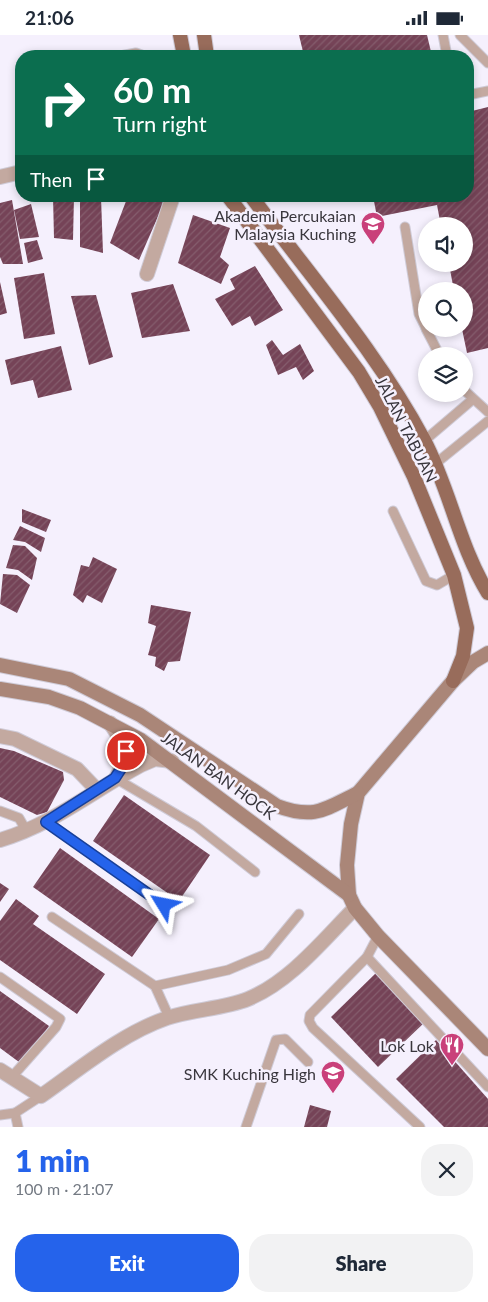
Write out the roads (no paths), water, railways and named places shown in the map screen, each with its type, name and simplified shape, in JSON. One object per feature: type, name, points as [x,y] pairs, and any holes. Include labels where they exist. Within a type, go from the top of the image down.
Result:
[{"type":"main road","points":[[180,35],[183,50]]},
{"type":"main road","points":[[204,35],[207,50]]},
{"type":"main road","name":"JALAN TABUAN","points":[[232,202],[359,372],[380,407],[414,477],[454,575],[467,628],[463,656],[453,681]]},
{"type":"main road","name":"JALAN TABUAN","points":[[256,202],[383,371],[424,441],[435,464],[473,567],[488,593]]},
{"type":"main road","points":[[352,901],[347,865],[351,824],[358,793],[453,681],[473,662],[488,653]]},
{"type":"main road","name":"JALAN BAN HOCK","points":[[0,665],[68,679],[140,715],[277,806],[296,813],[316,813],[358,793]]},
{"type":"main road","name":"JALAN BAN HOCK","points":[[0,689],[49,697],[110,723],[172,761],[352,901],[378,936],[488,1049]]},
{"type":"street","points":[[0,177],[15,173]]},
{"type":"street","points":[[147,274],[171,202]]},
{"type":"street","points":[[110,723],[123,742],[126,751],[126,761],[115,778]]},
{"type":"street","points":[[0,736],[15,739],[77,769],[97,789]]},
{"type":"street","points":[[0,840],[27,832],[115,778],[155,759],[172,761]]},
{"type":"street","points":[[6,1074],[41,1097],[140,1028],[169,1017],[248,999],[284,977],[352,901]]},
{"type":"lane","points":[[443,35],[446,50]]},
{"type":"lane","points":[[460,35],[488,63]]},
{"type":"lane","points":[[474,94],[488,91]]},
{"type":"lane","points":[[405,227],[418,308]]},
{"type":"lane","points":[[473,401],[488,412]]},
{"type":"lane","points":[[424,441],[470,402]]},
{"type":"lane","points":[[435,464],[488,421]]},
{"type":"lane","points":[[393,511],[426,581],[437,585],[454,575]]},
{"type":"lane","points":[[115,778],[196,826],[255,872]]},
{"type":"lane","points":[[0,811],[19,817],[27,832]]},
{"type":"lane","points":[[46,822],[164,905]]},
{"type":"lane","points":[[155,987],[228,970],[266,954],[299,914]]},
{"type":"lane","points":[[52,917],[155,987],[169,1017]]},
{"type":"lane","points":[[378,936],[368,957],[310,1015],[309,1021],[312,1027],[420,1127]]},
{"type":"lane","points":[[368,957],[488,1087]]},
{"type":"lane","points":[[0,977],[60,1019],[56,1027],[6,1074]]},
{"type":"lane","points":[[246,1127],[276,1040],[285,1039],[308,1062]]},
{"type":"lane","points":[[0,1115],[15,1113],[41,1097]]},
{"type":"lane","points":[[15,1113],[18,1127]]},
{"type":"place","name":"Akademi Percukaian Malaysia Kuching","points":[[373,245]]},
{"type":"place","name":"Lok Lok","points":[[452,1066]]},
{"type":"place","name":"SMK Kuching High","points":[[333,1094]]}]
